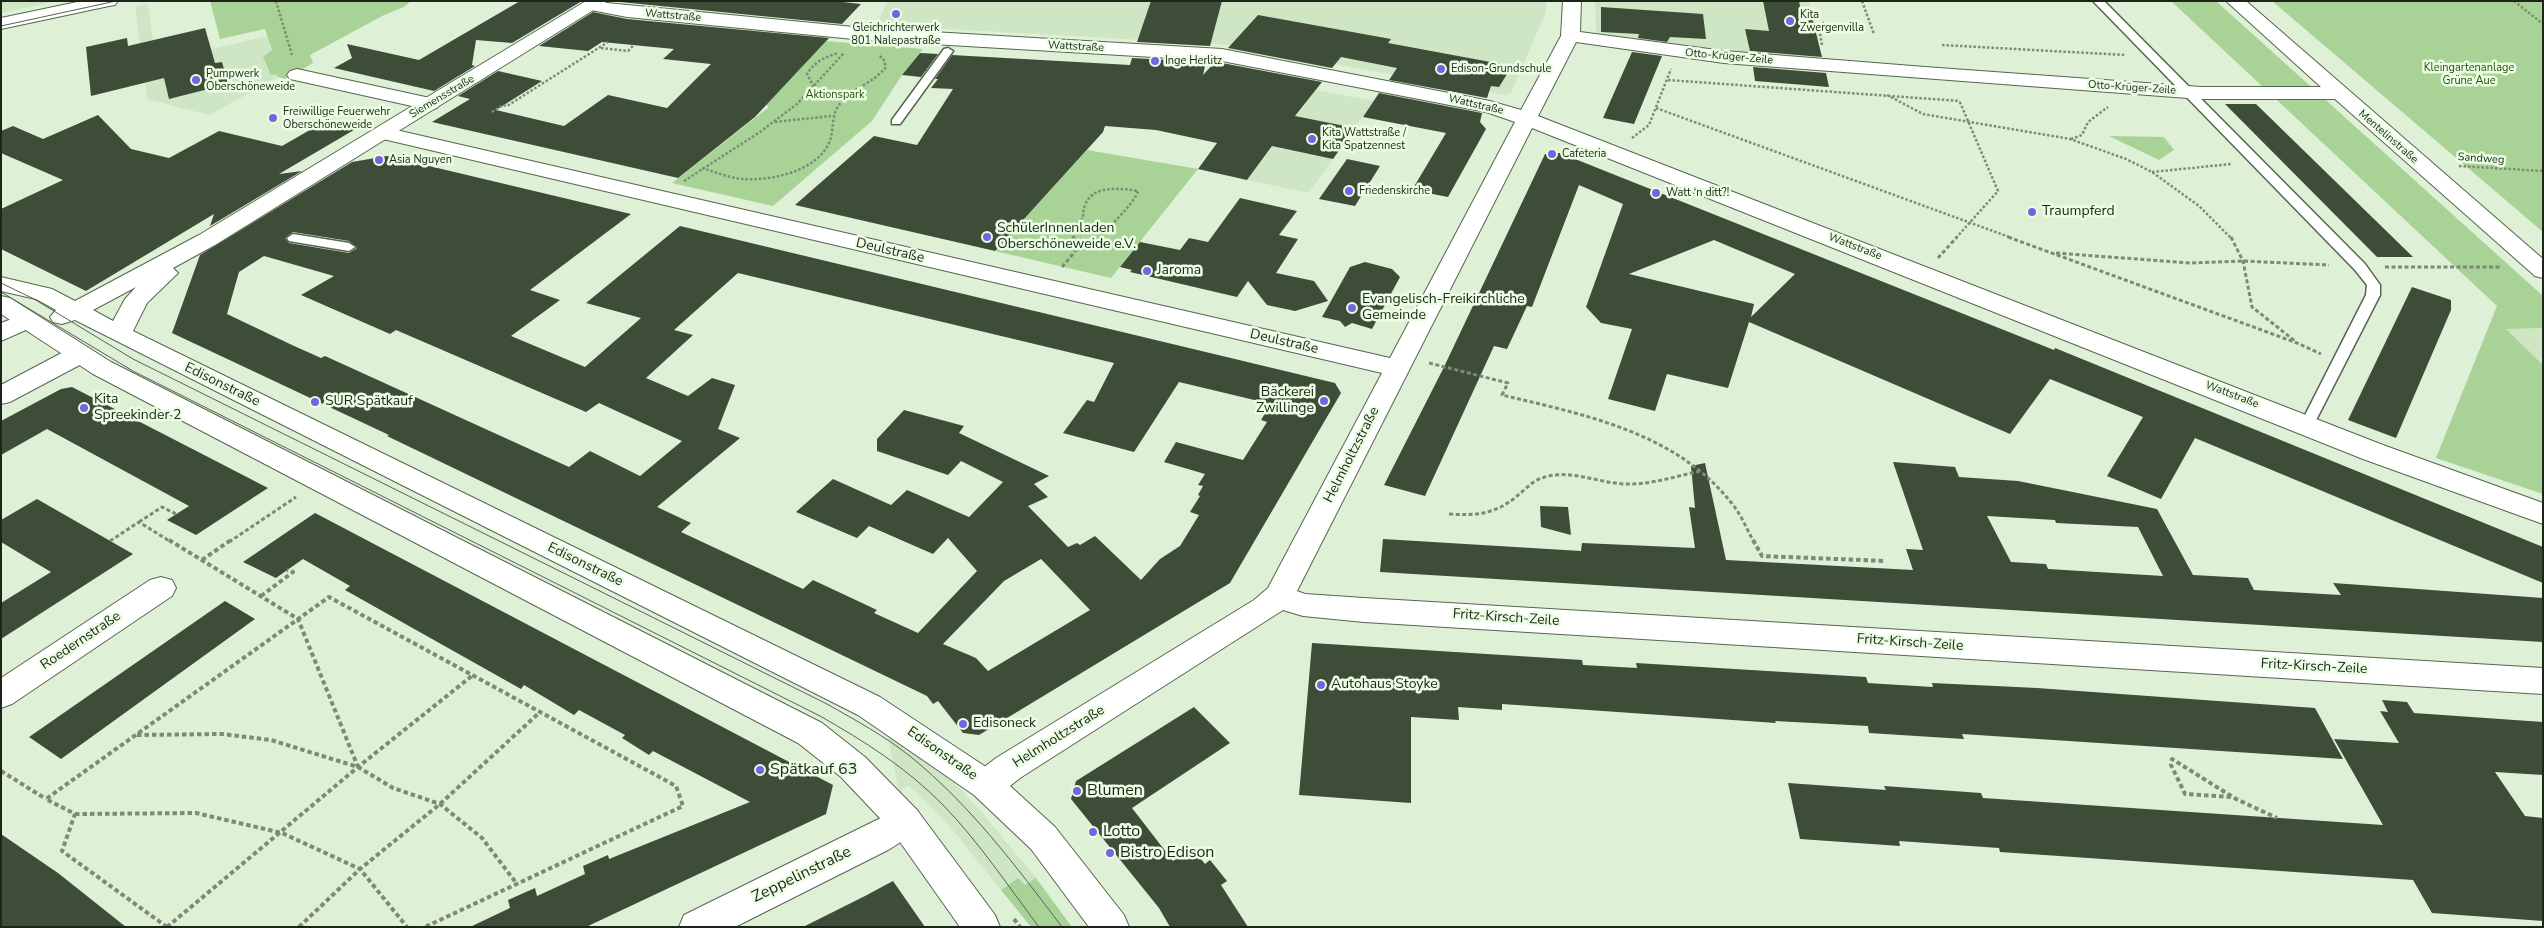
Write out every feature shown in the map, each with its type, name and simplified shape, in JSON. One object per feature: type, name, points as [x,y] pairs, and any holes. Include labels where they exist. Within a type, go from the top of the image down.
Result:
[{"type":"street","points":[[1,24],[109,1]]},
{"type":"street","name":"Helmholtzstraße","points":[[986,786],[1008,768],[1258,612],[1279,596],[1570,36],[1572,1]]},
{"type":"street","name":"Mentelinstraße","points":[[2235,1],[2543,271]]},
{"type":"street","name":"Siemensstraße","points":[[1,333],[74,310],[208,240],[596,3]]},
{"type":"street","name":"Wattstraße","points":[[596,3],[627,12],[873,34],[1222,55],[1490,107],[1526,118],[2440,478],[2543,514]]},
{"type":"street","name":"Otto-Krüger-Zeile","points":[[1570,36],[1676,52],[2188,92],[2338,93]]},
{"type":"street","points":[[298,75],[430,104]]},
{"type":"street","name":"Deulstraße","points":[[383,133],[1397,368]]},
{"type":"street","name":"Siemensstraße","points":[[119,334],[133,305],[145,290],[208,240]]},
{"type":"street","name":"Edisonstraße","points":[[1,284],[36,292],[74,310],[869,706],[937,750],[986,786],[1042,838],[1111,927]]},
{"type":"street","points":[[1,302],[102,368],[810,733],[853,767],[905,821],[982,927]]},
{"type":"street","points":[[1,396],[119,334]]},
{"type":"street","name":"Roedernstraße","points":[[1,694],[161,588]]},
{"type":"street","name":"Fritz-Kirsch-Zeile","points":[[1279,596],[1303,605],[1364,610],[2543,681]]},
{"type":"street","name":"Zeppelinstraße","points":[[697,927],[876,840],[905,821]]},
{"type":"lane","points":[[2098,1],[2360,267],[2374,284],[2373,295],[2337,362],[2307,425]]},
{"type":"lane","points":[[896,122],[948,51]]},
{"type":"lane","points":[[294,238],[349,248]]},
{"type":"path","points":[[276,1],[298,75]]},
{"type":"path","points":[[1862,1],[1874,34]]},
{"type":"path","points":[[2514,1],[2543,24]]},
{"type":"path","points":[[1823,53],[1819,28],[1825,21]]},
{"type":"path","points":[[600,48],[608,42]]},
{"type":"path","points":[[492,112],[503,105],[508,106],[596,48],[628,51],[634,45]]},
{"type":"path","points":[[1942,46],[2126,56]]},
{"type":"path","points":[[677,186],[774,122],[814,87],[848,48]]},
{"type":"path","points":[[814,87],[807,74],[811,66],[826,56],[845,52]]},
{"type":"path","points":[[1630,140],[1649,125],[1668,80],[1676,52]]},
{"type":"path","points":[[702,168],[742,179],[762,179],[793,171],[818,158],[828,144],[832,116],[845,98],[881,75],[886,67],[882,58],[873,53]]},
{"type":"path","points":[[1938,258],[1998,190],[1948,74]]},
{"type":"path","points":[[1668,80],[1960,100]]},
{"type":"path","points":[[1887,95],[1923,114],[1969,123],[2010,127],[2070,139],[2126,159],[2152,172],[2199,206],[2229,234],[2243,261],[2252,307],[2297,343]]},
{"type":"path","points":[[1656,108],[2297,343],[2337,362]]},
{"type":"path","points":[[774,122],[791,122],[832,116]]},
{"type":"path","points":[[2152,172],[2257,162]]},
{"type":"path","name":"Sandweg","points":[[2418,163],[2543,171]]},
{"type":"path","points":[[1064,266],[1077,249],[1093,243],[1118,220],[1125,208],[1137,197],[1138,191],[1116,187],[1092,193],[1084,199],[1081,207],[1083,218],[1071,230],[1077,249]]},
{"type":"path","points":[[2053,253],[2190,263],[2243,261],[2360,267],[2507,267]]},
{"type":"path","points":[[1428,363],[1508,382],[1502,395],[1599,418],[1664,446],[1701,470],[1734,506],[1762,556],[1886,562]]},
{"type":"path","points":[[1449,514],[1476,517],[1497,511],[1509,504],[1534,481],[1556,475],[1626,484],[1658,480],[1701,470]]},
{"type":"path","points":[[202,560],[297,497]]},
{"type":"path","points":[[110,541],[162,508],[176,514]]},
{"type":"path","points":[[139,522],[298,619],[358,767]]},
{"type":"path","points":[[261,596],[293,572],[287,570]]},
{"type":"path","points":[[46,799],[329,597],[676,786],[682,806],[424,927]]},
{"type":"path","points":[[75,814],[62,851],[167,927],[282,833],[358,767],[473,676]]},
{"type":"path","points":[[299,927],[360,869],[440,804],[540,712]]},
{"type":"path","points":[[136,735],[222,734],[271,740],[358,767],[393,788],[440,804],[482,838],[517,884]]},
{"type":"path","points":[[2231,796],[2184,794],[2171,765],[2172,759],[2231,796],[2249,808],[2277,818]]},
{"type":"path","points":[[1,771],[46,799],[75,814],[196,813],[282,833],[360,869],[407,927]]},
{"type":"shaded area","points":[[1,1],[57,1],[1,13]]},
{"type":"shaded area","name":"Edison-Grundschule","points":[[887,1],[1546,1],[1546,12],[1511,93],[1506,95],[1229,45],[877,25]]},
{"type":"shaded area","points":[[1595,1],[1809,1],[1819,38],[1815,48],[1818,60],[1714,52],[1600,37],[1596,34]]},
{"type":"shaded area","points":[[148,4],[156,62],[268,36],[278,77],[209,115],[147,99],[135,7]]},
{"type":"shaded area","name":"Kita Wattstraße / Kita Spatzennest","points":[[1316,90],[1374,101],[1309,193],[1247,180]]},
{"type":"shaded area","points":[[2543,328],[2543,365],[2505,329]]},
{"type":"shaded area","points":[[887,731],[948,776],[979,809],[1036,878],[1025,886],[1018,878],[1001,890],[947,823],[917,793],[908,786],[902,789],[902,793],[898,788]]},
{"type":"green space","points":[[210,1],[411,1],[404,7],[384,15],[310,55],[313,63],[285,79],[278,77],[276,74],[271,75],[263,57],[272,50],[265,29],[220,39]]},
{"type":"green space","points":[[2171,1],[2216,1],[2543,296],[2543,328],[2506,329],[2543,365],[2543,494],[2436,458],[2497,306]]},
{"type":"green space","name":"Kleingartenanlage Grüne Aue","points":[[2272,1],[2543,1],[2543,232]]},
{"type":"green space","name":"Aktionspark","points":[[826,41],[923,49],[902,75],[872,121],[773,206],[672,183],[769,107],[766,105]]},
{"type":"green space","points":[[2109,136],[2164,137],[2174,150],[2159,160]]},
{"type":"green space","points":[[1087,150],[1198,169],[1111,278],[995,251]]},
{"type":"green space","points":[[1018,878],[1025,885],[1036,878],[1072,927],[1031,927],[1001,890]]},
{"type":"building","points":[[520,1],[582,1],[512,43],[476,40],[472,65],[475,66],[434,91],[334,68],[352,58],[347,44],[419,60]]},
{"type":"building","points":[[610,1],[834,1],[861,4],[842,24]]},
{"type":"building","points":[[1151,1],[1222,1],[1210,46],[1137,42]]},
{"type":"building","points":[[1763,1],[1799,1],[1802,16],[1812,17],[1822,57],[1750,51],[1745,29],[1769,31]]},
{"type":"building","points":[[1601,7],[1703,14],[1706,39],[1670,37],[1667,42],[1638,38],[1639,34],[1601,32]]},
{"type":"building","points":[[593,12],[627,19],[829,38],[755,117],[678,178],[432,122],[470,99],[458,96],[498,71],[542,81],[496,110],[564,126],[608,95],[667,108],[711,64],[663,59],[674,49],[602,42],[588,51],[539,46]]},
{"type":"building","points":[[1258,15],[1391,39],[1388,43],[1512,66],[1499,87],[1491,86],[1487,98],[1389,80],[1397,68],[1341,57],[1332,68],[1228,48]]},
{"type":"building","points":[[205,28],[215,63],[222,62],[228,84],[169,99],[164,78],[91,96],[86,47],[127,38],[128,46]]},
{"type":"building","points":[[1632,52],[1662,56],[1634,124],[1603,118]]},
{"type":"building","points":[[920,53],[938,54],[921,77],[902,75]]},
{"type":"building","points":[[952,55],[1130,65],[1132,58],[1206,62],[1203,75],[1215,62],[1222,63],[1322,82],[1295,116],[1355,128],[1333,159],[1272,146],[1247,180],[1198,169],[1217,143],[1156,130],[1105,126],[1103,132],[995,251],[795,205],[874,136],[917,145],[953,89],[931,88]]},
{"type":"building","points":[[1753,67],[1826,73],[1829,87],[1755,81]]},
{"type":"building","points":[[1379,93],[1482,113],[1480,122],[1486,129],[1448,197],[1412,190],[1446,133],[1363,117]]},
{"type":"building","points":[[2225,104],[2256,104],[2413,257],[2377,257]]},
{"type":"building","points":[[98,115],[131,149],[169,158],[219,131],[282,146],[329,119],[359,127],[279,174],[302,171],[210,226],[214,214],[86,291],[1,249],[1,209],[63,180],[1,153],[1,131],[13,126],[43,139]]},
{"type":"building","points":[[1560,153],[2054,350],[2055,348],[2543,547],[2543,583],[2195,438],[2161,499],[2107,476],[2143,417],[2050,379],[2010,434],[1749,322],[1728,388],[1667,374],[1655,411],[1608,399],[1632,329],[1601,323],[1586,307],[1623,204],[1579,185],[1532,307],[1527,306],[1507,349],[1494,346],[1425,496],[1384,485],[1443,369],[1545,154]],"holes":[[[1714,240],[1795,274],[1751,317],[1754,304],[1629,274]]]},
{"type":"building","points":[[387,156],[631,214],[530,290],[560,300],[511,336],[585,367],[641,318],[586,303],[680,226],[1335,383],[1341,393],[1230,583],[979,735],[963,733],[938,701],[933,704],[927,696],[387,436],[389,435],[172,333],[200,255],[352,162]],"holes":[[[293,232],[349,241],[357,248],[349,253],[289,243],[285,238]],[[264,256],[334,276],[301,295],[390,334],[396,330],[586,412],[599,403],[682,441],[640,476],[590,451],[569,467],[325,356],[321,358],[227,314],[239,272]],[[738,273],[1114,363],[1094,402],[1087,400],[1063,433],[1134,452],[1179,382],[1271,404],[1261,420],[1267,422],[1243,460],[1176,442],[1164,462],[1205,474],[1198,485],[1203,486],[1198,495],[1200,496],[1190,512],[1199,515],[1180,546],[1160,559],[1141,580],[1095,536],[1080,545],[1077,543],[1068,547],[1028,506],[1048,497],[1034,484],[1049,476],[959,433],[964,426],[904,410],[877,439],[877,451],[948,475],[961,461],[1003,482],[969,517],[907,490],[891,505],[833,479],[796,512],[857,538],[869,526],[933,554],[948,538],[977,571],[918,633],[874,613],[877,610],[813,580],[803,589],[681,532],[691,523],[657,507],[740,438],[718,429],[735,385],[712,378],[688,396],[646,378],[693,335],[674,330]],[[1041,559],[1090,610],[988,671],[976,658],[943,644],[1004,581]]]},
{"type":"building","points":[[1347,159],[1380,166],[1355,206],[1319,199]]},
{"type":"building","points":[[1240,198],[1297,211],[1279,235],[1298,239],[1276,273],[1314,281],[1328,301],[1295,311],[1267,305],[1248,281],[1237,297],[1130,272],[1132,270],[1120,267],[1140,242],[1180,250],[1189,238],[1208,242]]},
{"type":"building","points":[[1365,262],[1392,269],[1400,277],[1372,329],[1352,323],[1345,327],[1340,321],[1322,317],[1350,267]]},
{"type":"building","points":[[2412,287],[2451,300],[2451,310],[2396,438],[2348,420]]},
{"type":"building","points":[[72,387],[268,488],[196,535],[167,520],[189,506],[47,429],[1,455],[1,421],[61,389]]},
{"type":"building","points":[[1893,462],[1955,467],[1959,477],[2018,481],[2157,509],[2193,575],[2248,578],[2254,590],[2341,595],[2333,583],[2543,598],[2543,642],[1380,572],[1383,539],[1581,551],[1582,543],[1695,548],[1689,507],[1695,508],[1691,466],[1705,463],[1726,560],[1913,570],[1906,549],[1923,550]],"holes":[[[1987,516],[2055,520],[2056,523],[2138,527],[2163,576],[2048,569],[2046,564],[2011,562]]]},
{"type":"building","points":[[37,499],[133,554],[1,639],[1,603],[51,572],[1,542],[1,520]]},
{"type":"building","points":[[1540,506],[1568,507],[1571,535],[1541,527]]},
{"type":"building","points":[[315,513],[833,785],[826,814],[586,927],[470,927],[510,908],[508,900],[535,888],[537,896],[585,874],[583,866],[608,855],[609,859],[750,802],[653,751],[649,755],[622,738],[625,735],[579,710],[574,715],[524,685],[521,689],[345,590],[350,586],[303,559],[276,578],[243,562]]},
{"type":"building","points":[[225,601],[255,619],[61,759],[29,737]]},
{"type":"building","points":[[1312,643],[1582,660],[1583,665],[1637,668],[1636,663],[1866,677],[1868,683],[1883,684],[1933,687],[1932,683],[2037,688],[2315,708],[2343,759],[1962,734],[1964,739],[1869,733],[1868,726],[1775,721],[1776,723],[1502,704],[1502,710],[1458,707],[1459,720],[1411,717],[1411,803],[1299,795]]},
{"type":"building","points":[[2382,700],[2407,702],[2414,713],[2543,722],[2543,775],[2495,772],[2525,816],[2543,818],[2543,921],[2432,913],[2413,880],[2000,852],[1999,848],[1899,841],[1900,846],[1800,839],[1788,783],[1886,790],[1884,786],[1981,793],[1983,798],[2383,825],[2334,739],[2399,743],[2380,711],[2388,712]]},
{"type":"building","points":[[1194,707],[1230,743],[1132,808],[1173,861],[1192,848],[1205,864],[1210,860],[1227,881],[1221,885],[1248,927],[1170,927],[1159,908],[1071,799],[1076,781]]},
{"type":"building","points":[[1,834],[58,873],[126,927],[1,927]]},
{"type":"building","points":[[893,881],[925,927],[803,927],[865,896]]},
{"type":"tram line","points":[[1,26],[116,1]]},
{"type":"tram line","points":[[1,283],[34,299],[133,359],[827,704],[870,729],[911,757],[953,795],[1010,859],[1062,927]]},
{"type":"tram line","points":[[1,292],[133,371],[820,716],[853,735],[900,767],[943,805],[981,849],[1039,927]]},
{"type":"place","name":"Gleichrichterwerk 801 Nalepastraße","points":[[896,14]]},
{"type":"place","name":"Kita Zwergenvilla","points":[[1790,21]]},
{"type":"place","name":"Inge Herlitz","points":[[1155,61]]},
{"type":"place","name":"Edison-Grundschule","points":[[1441,69]]},
{"type":"place","name":"Pumpwerk Oberschöneweide","points":[[196,80]]},
{"type":"place","name":"Freiwillige Feuerwehr Oberschöneweide","points":[[273,118]]},
{"type":"place","name":"Kita Wattstraße / Kita Spatzennest","points":[[1312,139]]},
{"type":"place","name":"Cafeteria","points":[[1552,154]]},
{"type":"place","name":"Asia Nguyen","points":[[379,160]]},
{"type":"place","name":"Friedenskirche","points":[[1349,191]]},
{"type":"place","name":"Watt ‘n ditt?!","points":[[1656,193]]},
{"type":"place","name":"Traumpferd","points":[[2032,212]]},
{"type":"place","name":"SchülerInnenladen Oberschöneweide e.V.","points":[[987,237]]},
{"type":"place","name":"Jaroma","points":[[1147,271]]},
{"type":"place","name":"Evangelisch-Freikirchliche Gemeinde","points":[[1352,308]]},
{"type":"place","name":"Bäckerei Zwillinge","points":[[1324,401]]},
{"type":"place","name":"SUR Spätkauf","points":[[315,402]]},
{"type":"place","name":"Kita Spreekinder 2","points":[[84,408]]},
{"type":"place","name":"Autohaus Stoyke","points":[[1321,685]]},
{"type":"place","name":"Edisoneck","points":[[963,724]]},
{"type":"place","name":"Spätkauf 63","points":[[760,770]]},
{"type":"place","name":"Blumen","points":[[1077,791]]},
{"type":"place","name":"Lotto","points":[[1093,832]]},
{"type":"place","name":"Bistro Edison","points":[[1110,853]]}]
